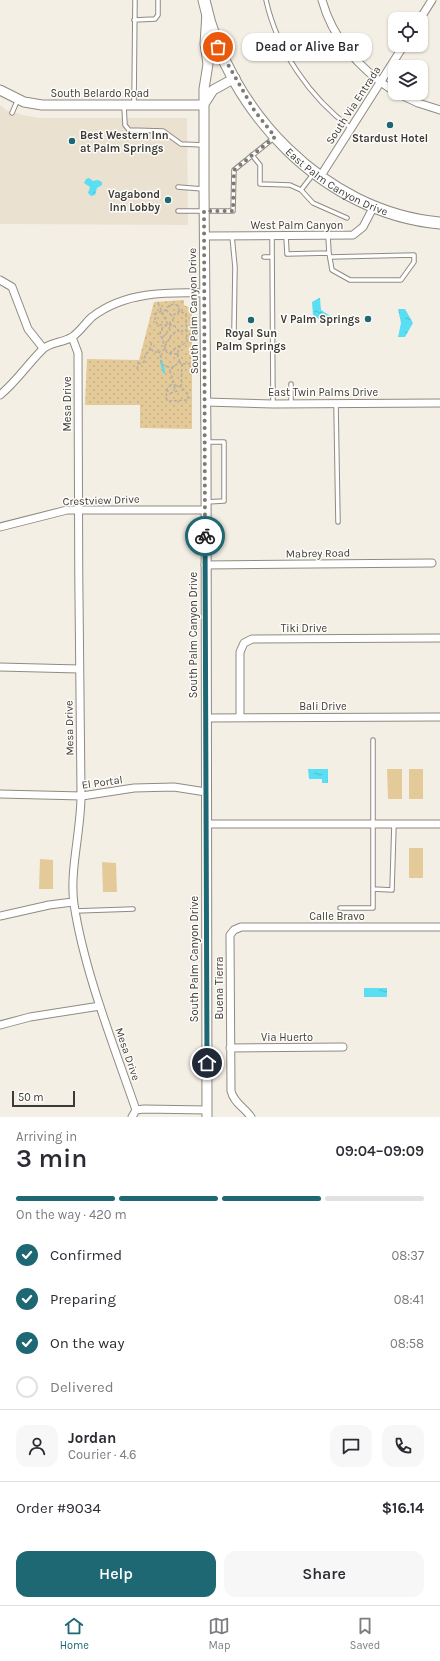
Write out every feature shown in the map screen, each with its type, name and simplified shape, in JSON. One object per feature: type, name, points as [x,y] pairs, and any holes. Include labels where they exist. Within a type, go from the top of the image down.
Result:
[{"type":"main road","name":"East Palm Canyon Drive","points":[[204,0],[218,47],[235,78],[254,110],[275,137],[294,157],[317,175],[354,197],[374,206],[406,217],[440,223]]},
{"type":"street","points":[[322,0],[333,27],[343,44],[353,57],[380,82],[388,87]]},
{"type":"street","points":[[424,12],[432,0]]},
{"type":"street","name":"South Palm Canyon Drive","points":[[207,12],[205,44],[208,64],[204,106],[204,236],[206,293],[205,565],[207,1114]]},
{"type":"street","name":"South Via Entrada","points":[[317,175],[352,128],[399,52]]},
{"type":"street","points":[[204,106],[213,90],[235,78]]},
{"type":"street","name":"South Belardo Road","points":[[0,90],[18,99],[42,106],[204,106]]},
{"type":"street","points":[[412,100],[440,110]]},
{"type":"street","name":"West Palm Canyon","points":[[204,236],[354,235],[363,227],[374,206]]},
{"type":"street","points":[[0,280],[12,287],[28,329],[43,348]]},
{"type":"street","points":[[0,395],[10,386],[43,348],[72,337],[91,318],[111,305],[140,296],[176,292],[206,293]]},
{"type":"street","name":"Mesa Drive","points":[[72,337],[78,353],[79,669],[82,796],[73,902],[100,1006],[136,1110]]},
{"type":"street","name":"East Twin Palms Drive","points":[[206,402],[273,404],[440,402]]},
{"type":"street","name":"Crestview Drive","points":[[0,527],[67,510],[205,506]]},
{"type":"street","name":"Mabrey Road","points":[[205,565],[432,563]]},
{"type":"street","name":"Tiki Drive","points":[[240,718],[240,652],[244,643],[252,639],[440,638]]},
{"type":"street","points":[[0,667],[79,669]]},
{"type":"street","name":"Bali Drive","points":[[206,718],[440,716]]},
{"type":"street","name":"El Portal","points":[[0,794],[82,796],[134,788],[174,787],[206,792]]},
{"type":"street","points":[[206,824],[440,824]]},
{"type":"street","points":[[0,916],[49,905],[73,902]]},
{"type":"street","name":"Calle Bravo","points":[[234,930],[241,927],[440,926]]},
{"type":"street","name":"Buena Tierra","points":[[234,930],[230,935],[230,1091],[232,1098],[245,1109],[250,1117]]},
{"type":"street","points":[[0,1025],[30,1017],[100,1006]]},
{"type":"street","name":"Via Huerto","points":[[230,1048],[343,1047]]},
{"type":"street","points":[[132,1117],[136,1110],[207,1114]]},
{"type":"lane","points":[[134,0],[134,106]]},
{"type":"lane","points":[[134,20],[155,19],[158,15],[158,0]]},
{"type":"lane","points":[[266,0],[278,36],[304,80],[327,108],[352,128]]},
{"type":"lane","points":[[12,113],[18,99]]},
{"type":"lane","points":[[124,105],[124,126],[129,130],[163,131],[181,144],[204,145]]},
{"type":"lane","points":[[178,212],[233,211],[234,170],[275,137]]},
{"type":"lane","points":[[252,155],[260,165],[260,184],[290,184],[301,190],[314,203],[346,218]]},
{"type":"lane","points":[[301,190],[317,175]]},
{"type":"lane","points":[[178,187],[204,189]]},
{"type":"lane","points":[[232,236],[234,257],[234,330]]},
{"type":"lane","points":[[272,236],[273,404]]},
{"type":"lane","points":[[286,236],[287,254],[329,255],[414,255],[414,262],[401,280],[350,280],[332,270],[329,255],[328,236]]},
{"type":"lane","points":[[234,257],[240,257]]},
{"type":"lane","points":[[264,257],[271,257]]},
{"type":"lane","points":[[291,384],[291,403]]},
{"type":"lane","points":[[336,403],[338,522]]},
{"type":"lane","points":[[205,506],[224,501],[224,442],[206,442]]},
{"type":"lane","points":[[340,908],[373,908],[373,740]]},
{"type":"lane","points":[[373,889],[392,890],[394,824]]},
{"type":"lane","points":[[75,911],[133,909]]},
{"type":"path","points":[[158,303],[170,325]]},
{"type":"path","points":[[170,353],[187,342],[186,315],[180,311],[178,306],[175,304],[169,305],[166,310],[156,313],[155,320],[158,325],[163,327],[174,325],[178,331]]},
{"type":"path","points":[[163,337],[167,333],[173,321],[172,316],[166,310]]},
{"type":"path","points":[[172,316],[180,311]]},
{"type":"path","points":[[163,327],[160,333],[163,337],[167,353],[177,354]]},
{"type":"path","points":[[165,346],[170,336],[178,331],[182,332],[186,330]]},
{"type":"path","points":[[167,333],[170,336]]},
{"type":"path","points":[[137,369],[138,364],[144,362],[145,355],[152,342]]},
{"type":"path","points":[[166,390],[171,393],[177,391],[180,387],[181,363],[177,354],[180,346]]},
{"type":"path","points":[[150,348],[154,352],[159,352],[166,349]]},
{"type":"path","points":[[159,352],[161,356],[161,364],[164,366],[173,367],[181,363],[205,363]]},
{"type":"path","points":[[173,367],[170,372],[173,380],[172,384],[177,391]]},
{"type":"path","points":[[166,390],[167,400],[188,400],[188,394],[180,387],[172,384]]},
{"type":"path","points":[[166,390],[172,384]]},
{"type":"shaded area","points":[[0,105],[6,110],[39,118],[187,118],[188,225],[0,224]]},
{"type":"shaded area","points":[[184,300],[184,305],[192,309],[192,429],[140,428],[140,405],[85,405],[87,359],[139,360],[154,302]]},
{"type":"shaded area","points":[[387,769],[402,769],[402,799],[388,799]]},
{"type":"shaded area","points":[[409,769],[423,769],[423,799],[409,799]]},
{"type":"shaded area","points":[[409,848],[423,848],[423,878],[409,878]]},
{"type":"shaded area","points":[[40,859],[53,860],[53,889],[39,889]]},
{"type":"shaded area","points":[[102,862],[116,863],[117,892],[103,892]]},
{"type":"water","points":[[89,178],[93,181],[98,180],[102,182],[102,185],[97,188],[95,195],[91,196],[88,193],[90,187],[84,183],[86,179]]},
{"type":"water","points":[[319,298],[321,310],[332,317],[324,322],[313,315],[312,302]]},
{"type":"water","points":[[398,309],[405,309],[413,323],[405,337],[398,337],[401,323]]},
{"type":"water","points":[[308,769],[328,769],[328,783],[322,783],[322,779],[309,779]]},
{"type":"water","points":[[364,988],[387,988],[387,997],[364,997]]},
{"type":"waterway","points":[[161,361],[164,372]]},
{"type":"way so far","points":[[205,536],[206,293],[204,211],[233,211],[234,170],[275,137],[254,110],[218,47]]},
{"type":"place","name":"Dead or Alive Bar","points":[[218,47]]},
{"type":"place","name":"Stardust Hotel","points":[[390,125]]},
{"type":"place","name":"Best Western Inn at Palm Springs","points":[[72,141]]},
{"type":"place","name":"Vagabond Inn Lobby","points":[[168,200]]},
{"type":"place","name":"V Palm Springs","points":[[368,319]]},
{"type":"place","name":"Royal Sun Palm Springs","points":[[251,320]]},
{"type":"route","points":[[205,536],[207,1063]]}]
